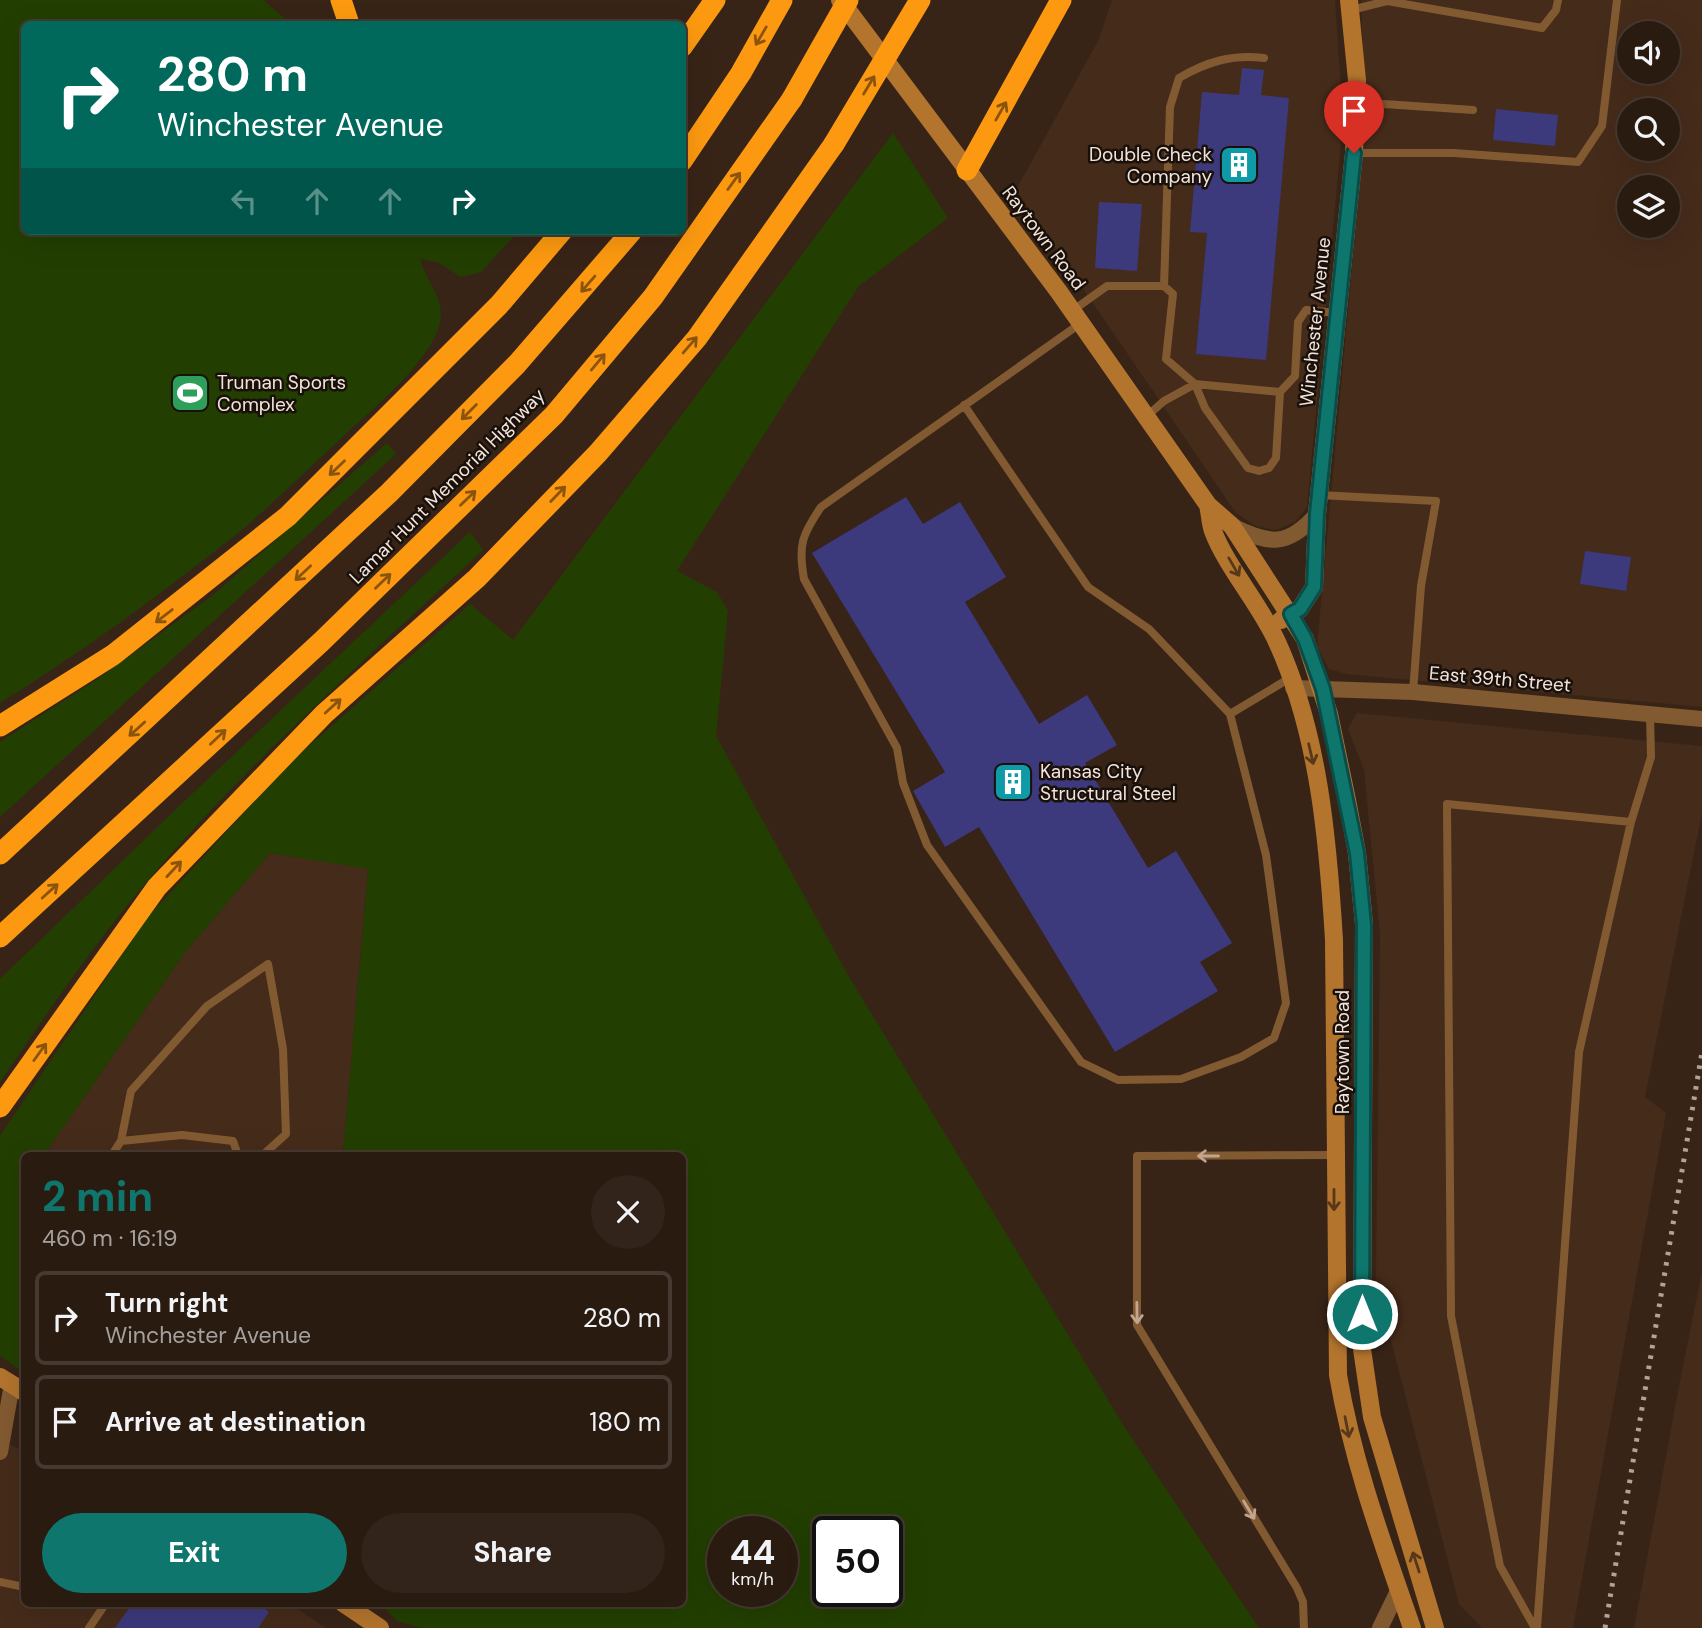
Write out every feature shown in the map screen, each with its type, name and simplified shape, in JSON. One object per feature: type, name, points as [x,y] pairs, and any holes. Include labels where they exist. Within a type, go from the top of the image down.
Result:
[{"type":"highway","points":[[341,0],[348,21]]},
{"type":"highway","points":[[686,42],[715,0]]},
{"type":"highway","points":[[686,154],[741,73],[782,0]]},
{"type":"highway","name":"Lamar Hunt Memorial Highway","points":[[0,937],[321,642],[554,415],[653,297],[792,99],[848,0]]},
{"type":"highway","points":[[0,1107],[157,887],[324,714],[477,578],[597,453],[697,338],[834,144],[920,0]]},
{"type":"highway","points":[[967,170],[1061,0]]},
{"type":"highway","points":[[0,726],[113,655],[288,516],[386,421],[499,305],[559,235]]},
{"type":"highway","name":"Lamar Hunt Memorial Highway","points":[[0,854],[388,493],[517,364],[629,235]]},
{"type":"main road","name":"Raytown Road","points":[[840,0],[1076,317],[1209,505],[1233,526],[1305,639],[1323,689],[1357,853],[1364,925],[1362,1349],[1375,1429],[1435,1628]]},
{"type":"main road","name":"Winchester Avenue","points":[[1269,627],[1300,609],[1314,587],[1317,514],[1354,153],[1357,80],[1349,5]]},
{"type":"main road","name":"Raytown Road","points":[[1209,505],[1213,531],[1269,627],[1292,683],[1315,774],[1330,870],[1335,1042],[1336,1351],[1349,1438],[1412,1628]]},
{"type":"main road","points":[[1335,1042],[1363,1044]]},
{"type":"main road","points":[[1336,1351],[1362,1349]]},
{"type":"main road","points":[[349,1607],[380,1628]]},
{"type":"street","points":[[1233,526],[1260,540],[1281,540],[1300,534],[1317,514]]},
{"type":"street","name":"East 39th Street","points":[[1292,683],[1323,689],[1413,692],[1702,719]]},
{"type":"street","points":[[0,1452],[12,1384]]},
{"type":"street","points":[[1380,1628],[1398,1591]]},
{"type":"lane","points":[[1349,5],[1387,1],[1542,29],[1556,10],[1558,0]]},
{"type":"lane","points":[[1354,153],[1454,153],[1578,162],[1602,126],[1617,0]]},
{"type":"lane","points":[[1164,286],[1170,107],[1178,78],[1200,65],[1241,55],[1264,58]]},
{"type":"lane","points":[[1356,107],[1384,104],[1473,110]]},
{"type":"lane","points":[[964,405],[1088,587],[1149,629],[1230,714],[1266,855],[1286,1003],[1275,1038],[1241,1058],[1181,1079],[1118,1080],[1081,1062],[927,845],[903,783],[897,748],[804,579],[800,556],[803,534],[821,507],[964,405],[1076,317],[1107,286],[1164,286],[1173,294],[1166,359],[1195,384],[1205,408],[1248,468],[1259,471],[1269,468],[1276,458],[1280,392],[1295,376],[1298,323],[1306,310],[1337,313]]},
{"type":"lane","points":[[1147,416],[1164,401],[1195,384],[1280,392]]},
{"type":"lane","points":[[1319,495],[1436,501],[1421,586],[1413,692]]},
{"type":"lane","points":[[1230,714],[1292,683]]},
{"type":"lane","points":[[1536,1628],[1579,1052],[1630,822],[1651,757],[1650,714]]},
{"type":"lane","points":[[1536,1628],[1500,1566],[1451,1316],[1447,804],[1630,822]]},
{"type":"lane","points":[[115,1152],[121,1141],[131,1091],[207,1006],[268,964],[283,1049],[286,1134],[265,1152]]},
{"type":"lane","points":[[121,1141],[182,1135],[233,1141],[237,1152]]},
{"type":"lane","points":[[1304,1628],[1303,1602],[1297,1588],[1137,1325],[1137,1156],[1335,1155]]},
{"type":"lane","points":[[0,1582],[21,1586]]},
{"type":"lane","points":[[89,1628],[101,1607]]},
{"type":"shaded area","points":[[1112,0],[1335,0],[1343,121],[1307,507],[1295,522],[1276,530],[1256,526],[1236,513],[1016,190],[1098,41]]},
{"type":"shaded area","points":[[1361,0],[1702,0],[1702,707],[1347,674],[1329,669],[1317,647],[1365,127]]},
{"type":"shaded area","points":[[1357,713],[1702,746],[1702,813],[1645,1097],[1666,1113],[1573,1628],[1482,1628],[1459,1604],[1376,1282],[1380,934],[1364,770],[1348,729]]},
{"type":"shaded area","points":[[270,853],[368,868],[343,1152],[46,1152],[186,951]]},
{"type":"shaded area","points":[[1702,1271],[1702,1628],[1634,1628],[1680,1381]]},
{"type":"shaded area","points":[[0,1441],[21,1450],[21,1607],[294,1607],[326,1628],[0,1628]]},
{"type":"green space","name":"Truman Sports Complex","points":[[0,0],[263,0],[288,21],[21,21],[21,235],[515,235],[481,272],[461,277],[439,263],[420,259],[440,306],[440,322],[427,351],[402,381],[244,528],[124,620],[0,703]]},
{"type":"green space","points":[[893,133],[948,218],[858,287],[677,571],[717,592],[728,611],[716,736],[849,977],[1127,1431],[1259,1628],[421,1628],[397,1621],[384,1607],[686,1607],[686,1152],[343,1152],[368,869],[270,853],[186,951],[46,1152],[21,1152],[21,1371],[0,1356],[0,1136],[147,918],[292,761],[470,604],[513,640]]},
{"type":"green space","points":[[387,443],[396,454],[0,817],[0,742],[99,678],[212,596]]},
{"type":"green space","points":[[470,532],[483,550],[308,713],[183,840],[106,933],[0,1082],[0,979]]},
{"type":"building","name":"Double Check Company","points":[[1242,68],[1264,70],[1261,95],[1289,98],[1266,360],[1196,354],[1207,233],[1190,232],[1202,92],[1239,95]]},
{"type":"building","points":[[1496,109],[1558,115],[1555,146],[1493,140]]},
{"type":"building","points":[[1099,202],[1142,204],[1137,271],[1095,268]]},
{"type":"building","name":"Kansas City Structural Steel","points":[[906,497],[923,524],[960,502],[1006,577],[965,602],[1039,724],[1087,695],[1117,745],[1085,763],[1148,868],[1176,851],[1232,943],[1200,962],[1218,991],[1115,1052],[979,827],[945,847],[913,791],[945,772],[812,553]]},
{"type":"building","points":[[1585,551],[1631,557],[1626,591],[1580,584]]},
{"type":"building","points":[[130,1607],[262,1607],[269,1612],[258,1628],[115,1628]]},
{"type":"railway","points":[[1605,1628],[1702,1052]]},
{"type":"place","name":"Double Check Company","points":[[1239,165]]},
{"type":"place","name":"Truman Sports Complex","points":[[190,393]]},
{"type":"place","name":"Kansas City Structural Steel","points":[[1013,782]]},
{"type":"route","points":[[1354,153],[1317,514],[1314,587],[1300,609],[1291,614],[1305,639],[1323,689],[1357,853],[1364,925],[1362,1314]]}]
